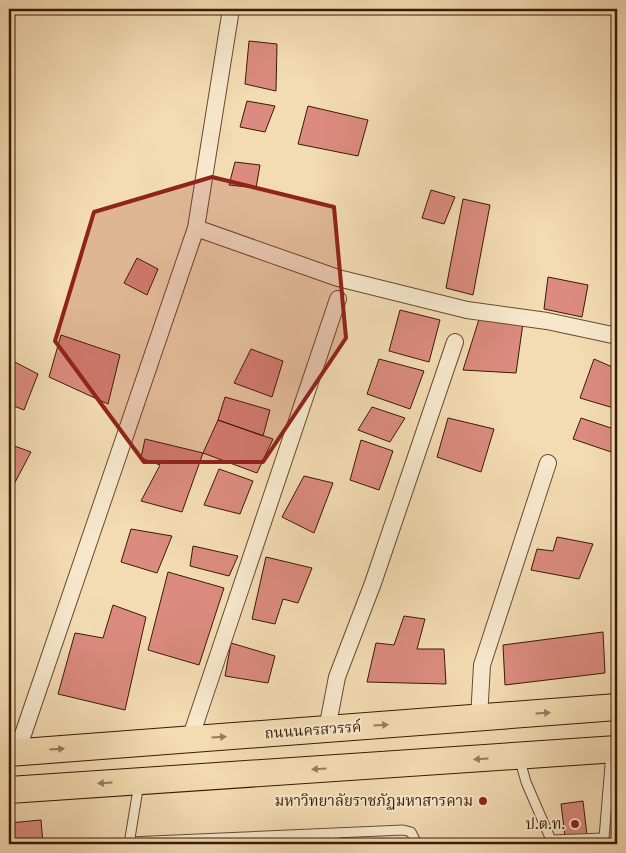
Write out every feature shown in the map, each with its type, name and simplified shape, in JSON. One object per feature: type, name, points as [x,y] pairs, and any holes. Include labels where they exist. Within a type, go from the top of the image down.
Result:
[{"type":"main road","name":"ถนนนครสวรรค์","points":[[13,753],[479,718],[617,705]]},
{"type":"main road","points":[[9,790],[614,750],[617,705]]},
{"type":"street","points":[[13,753],[196,228],[231,9]]},
{"type":"street","points":[[196,228],[338,278],[467,310],[547,321],[617,336]]},
{"type":"street","points":[[190,739],[338,299]]},
{"type":"street","points":[[327,729],[337,677],[373,583],[456,342]]},
{"type":"street","points":[[479,718],[482,665],[548,463]]},
{"type":"lane","points":[[519,757],[526,782],[552,842],[604,841],[608,773],[614,750]]},
{"type":"lane","points":[[139,780],[129,843],[408,830],[413,834],[417,844]]},
{"type":"lane","points":[[335,833],[335,844]]},
{"type":"highlighted area","points":[[212,177],[334,207],[346,338],[263,462],[144,462],[55,341],[94,212]]},
{"type":"building","points":[[249,41],[277,44],[276,91],[245,84]]},
{"type":"building","points":[[247,101],[275,106],[265,132],[240,127]]},
{"type":"building","points":[[308,106],[368,120],[358,156],[298,144]]},
{"type":"building","points":[[235,162],[260,165],[256,188],[229,185]]},
{"type":"building","points":[[431,190],[455,197],[444,224],[422,218]]},
{"type":"building","points":[[463,199],[490,205],[473,295],[446,288]]},
{"type":"building","points":[[137,258],[158,269],[147,295],[124,283]]},
{"type":"building","points":[[548,277],[588,285],[582,317],[544,309]]},
{"type":"building","points":[[400,310],[440,320],[429,362],[389,351]]},
{"type":"building","points":[[481,313],[523,323],[516,373],[463,370]]},
{"type":"building","points":[[61,335],[120,355],[108,404],[49,377]]},
{"type":"building","points":[[251,349],[283,361],[272,397],[234,383]]},
{"type":"building","points":[[9,359],[38,374],[24,410],[9,404]]},
{"type":"building","points":[[379,359],[424,371],[410,409],[367,394]]},
{"type":"building","points":[[594,359],[617,369],[617,409],[580,398]]},
{"type":"building","points":[[225,397],[270,410],[263,436],[218,420]]},
{"type":"building","points":[[372,407],[405,418],[390,442],[358,430]]},
{"type":"building","points":[[448,418],[494,429],[481,472],[437,457]]},
{"type":"building","points":[[581,418],[617,430],[617,454],[573,439]]},
{"type":"building","points":[[218,420],[273,439],[257,473],[203,453]]},
{"type":"building","points":[[145,439],[203,453],[182,512],[141,501],[160,465],[141,458]]},
{"type":"building","points":[[361,440],[393,451],[379,490],[350,480]]},
{"type":"building","points":[[9,444],[31,452],[12,488],[9,487]]},
{"type":"building","points":[[219,469],[253,481],[240,514],[204,505]]},
{"type":"building","points":[[304,476],[333,483],[314,533],[282,517]]},
{"type":"building","points":[[131,529],[172,536],[157,573],[121,562]]},
{"type":"building","points":[[557,537],[593,544],[579,579],[531,570],[537,549],[553,551]]},
{"type":"building","points":[[193,546],[238,556],[229,576],[190,566]]},
{"type":"building","points":[[266,557],[312,568],[298,603],[283,599],[275,624],[252,619]]},
{"type":"building","points":[[168,572],[224,588],[199,665],[148,650]]},
{"type":"building","points":[[113,605],[146,617],[125,710],[58,694],[75,633],[103,638]]},
{"type":"building","points":[[404,616],[425,619],[417,649],[444,649],[446,684],[367,682],[376,643],[394,645]]},
{"type":"building","points":[[603,632],[605,673],[505,685],[503,645]]},
{"type":"building","points":[[231,643],[275,656],[268,683],[225,676]]},
{"type":"building","name":"ป.ต.ท.","points":[[583,801],[588,844],[566,844],[561,804]]},
{"type":"building","points":[[41,820],[43,844],[9,844],[9,823]]},
{"type":"place","name":"มหาวิทยาลัยราชภัฏมหาสารคาม","points":[[483,801]]},
{"type":"place","name":"ป.ต.ท.","points":[[575,824]]}]
